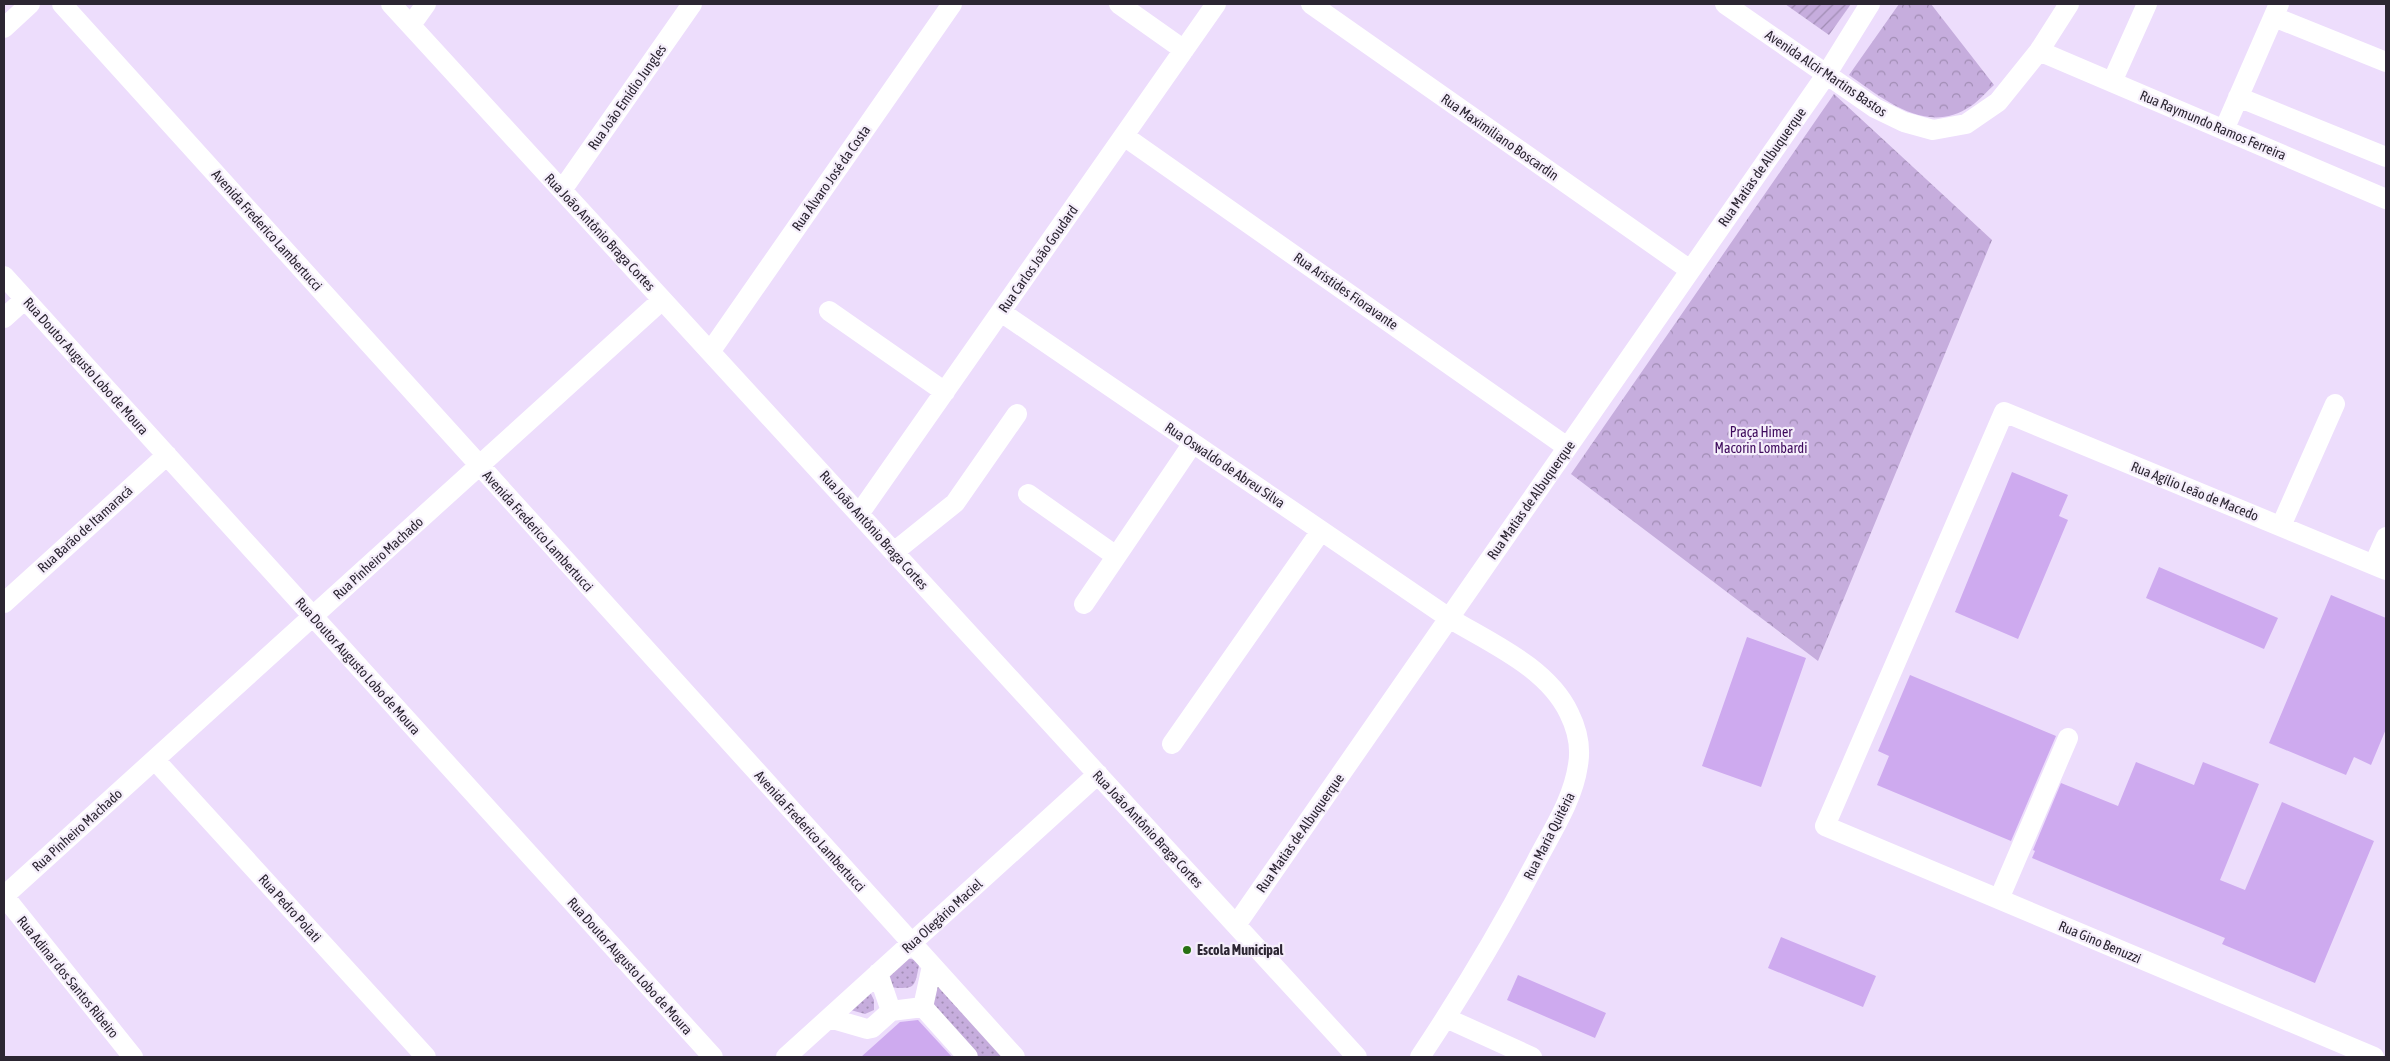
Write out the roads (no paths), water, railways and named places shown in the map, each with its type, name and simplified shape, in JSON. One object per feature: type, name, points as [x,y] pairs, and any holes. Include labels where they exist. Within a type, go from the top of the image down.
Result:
[{"type":"street","points":[[4,28],[30,4]]},
{"type":"street","name":"Avenida Frederico Lambertucci","points":[[62,4],[1015,1057]]},
{"type":"street","name":"Rua João Antônio Braga Cortes","points":[[391,4],[1357,1057]]},
{"type":"street","points":[[411,26],[426,4]]},
{"type":"street","name":"Rua João Emídio Jungles","points":[[562,190],[692,4]]},
{"type":"street","name":"Rua Álvaro José da Costa","points":[[710,352],[952,4]]},
{"type":"street","points":[[1119,4],[1184,50]]},
{"type":"street","name":"Rua Carlos João Goudard","points":[[859,514],[1216,4]]},
{"type":"street","name":"Rua Maximiliano Boscardin","points":[[1310,4],[1690,270]]},
{"type":"street","name":"Avenida Alcir Martins Bastos","points":[[1725,4],[1889,116],[1919,128],[1933,130],[1966,124],[1984,114],[2010,90],[2039,51]]},
{"type":"street","name":"Rua Matias de Albuquerque","points":[[1236,925],[1826,74],[1870,4]]},
{"type":"street","points":[[2039,51],[2069,4]]},
{"type":"street","points":[[2112,82],[2147,4]]},
{"type":"street","points":[[2224,130],[2276,10],[2386,62]]},
{"type":"street","name":"Rua Raymundo Ramos Ferreira","points":[[2039,51],[2386,199]]},
{"type":"street","points":[[2238,97],[2386,157]]},
{"type":"street","name":"Rua Aristides Fioravante","points":[[1124,136],[1567,447]]},
{"type":"street","name":"Rua Doutor Augusto Lobo de Moura","points":[[4,276],[713,1057]]},
{"type":"street","points":[[4,318],[25,299]]},
{"type":"street","name":"Rua Pinheiro Machado","points":[[4,896],[662,300]]},
{"type":"street","points":[[828,311],[945,392]]},
{"type":"street","name":"Rua Oswaldo de Abreu Silva","points":[[1001,312],[1449,618]]},
{"type":"street","points":[[2281,526],[2336,404]]},
{"type":"street","name":"Rua Agílio Leão de Macedo","points":[[1826,826],[2004,412],[2380,567]]},
{"type":"street","points":[[894,552],[955,503],[1017,414]]},
{"type":"street","points":[[1084,604],[1193,443]]},
{"type":"street","name":"Rua Barão de Itamaracá","points":[[4,603],[167,455]]},
{"type":"street","points":[[1028,494],[1116,556]]},
{"type":"street","points":[[1172,744],[1321,531]]},
{"type":"street","points":[[2380,567],[2386,537]]},
{"type":"street","name":"Rua Maria Quitéria","points":[[1420,1057],[1495,938],[1561,814],[1573,788],[1579,764],[1575,726],[1568,711],[1540,676],[1523,663],[1449,618]]},
{"type":"street","points":[[1999,899],[2068,738]]},
{"type":"street","name":"Rua Pedro Polati","points":[[155,760],[426,1057]]},
{"type":"street","name":"Rua Olegário Maciel","points":[[786,1057],[1098,774]]},
{"type":"street","name":"Rua Gino Benuzzi","points":[[1826,826],[2374,1057]]},
{"type":"street","name":"Rua Adinar dos Santos Ribeiro","points":[[4,896],[132,1057]]},
{"type":"street","points":[[923,1007],[932,966]]},
{"type":"street","points":[[878,973],[891,1011]]},
{"type":"street","points":[[829,1018],[867,1029],[872,1028],[891,1011],[923,1007]]},
{"type":"street","points":[[923,1007],[968,1057]]},
{"type":"street","points":[[1446,1018],[1532,1057]]},
{"type":"place","name":"Escola Municipal","points":[[1187,950]]},
{"type":"park label","name":"Praça Himer Macorin Lombardi","points":[[1761,440]]}]
